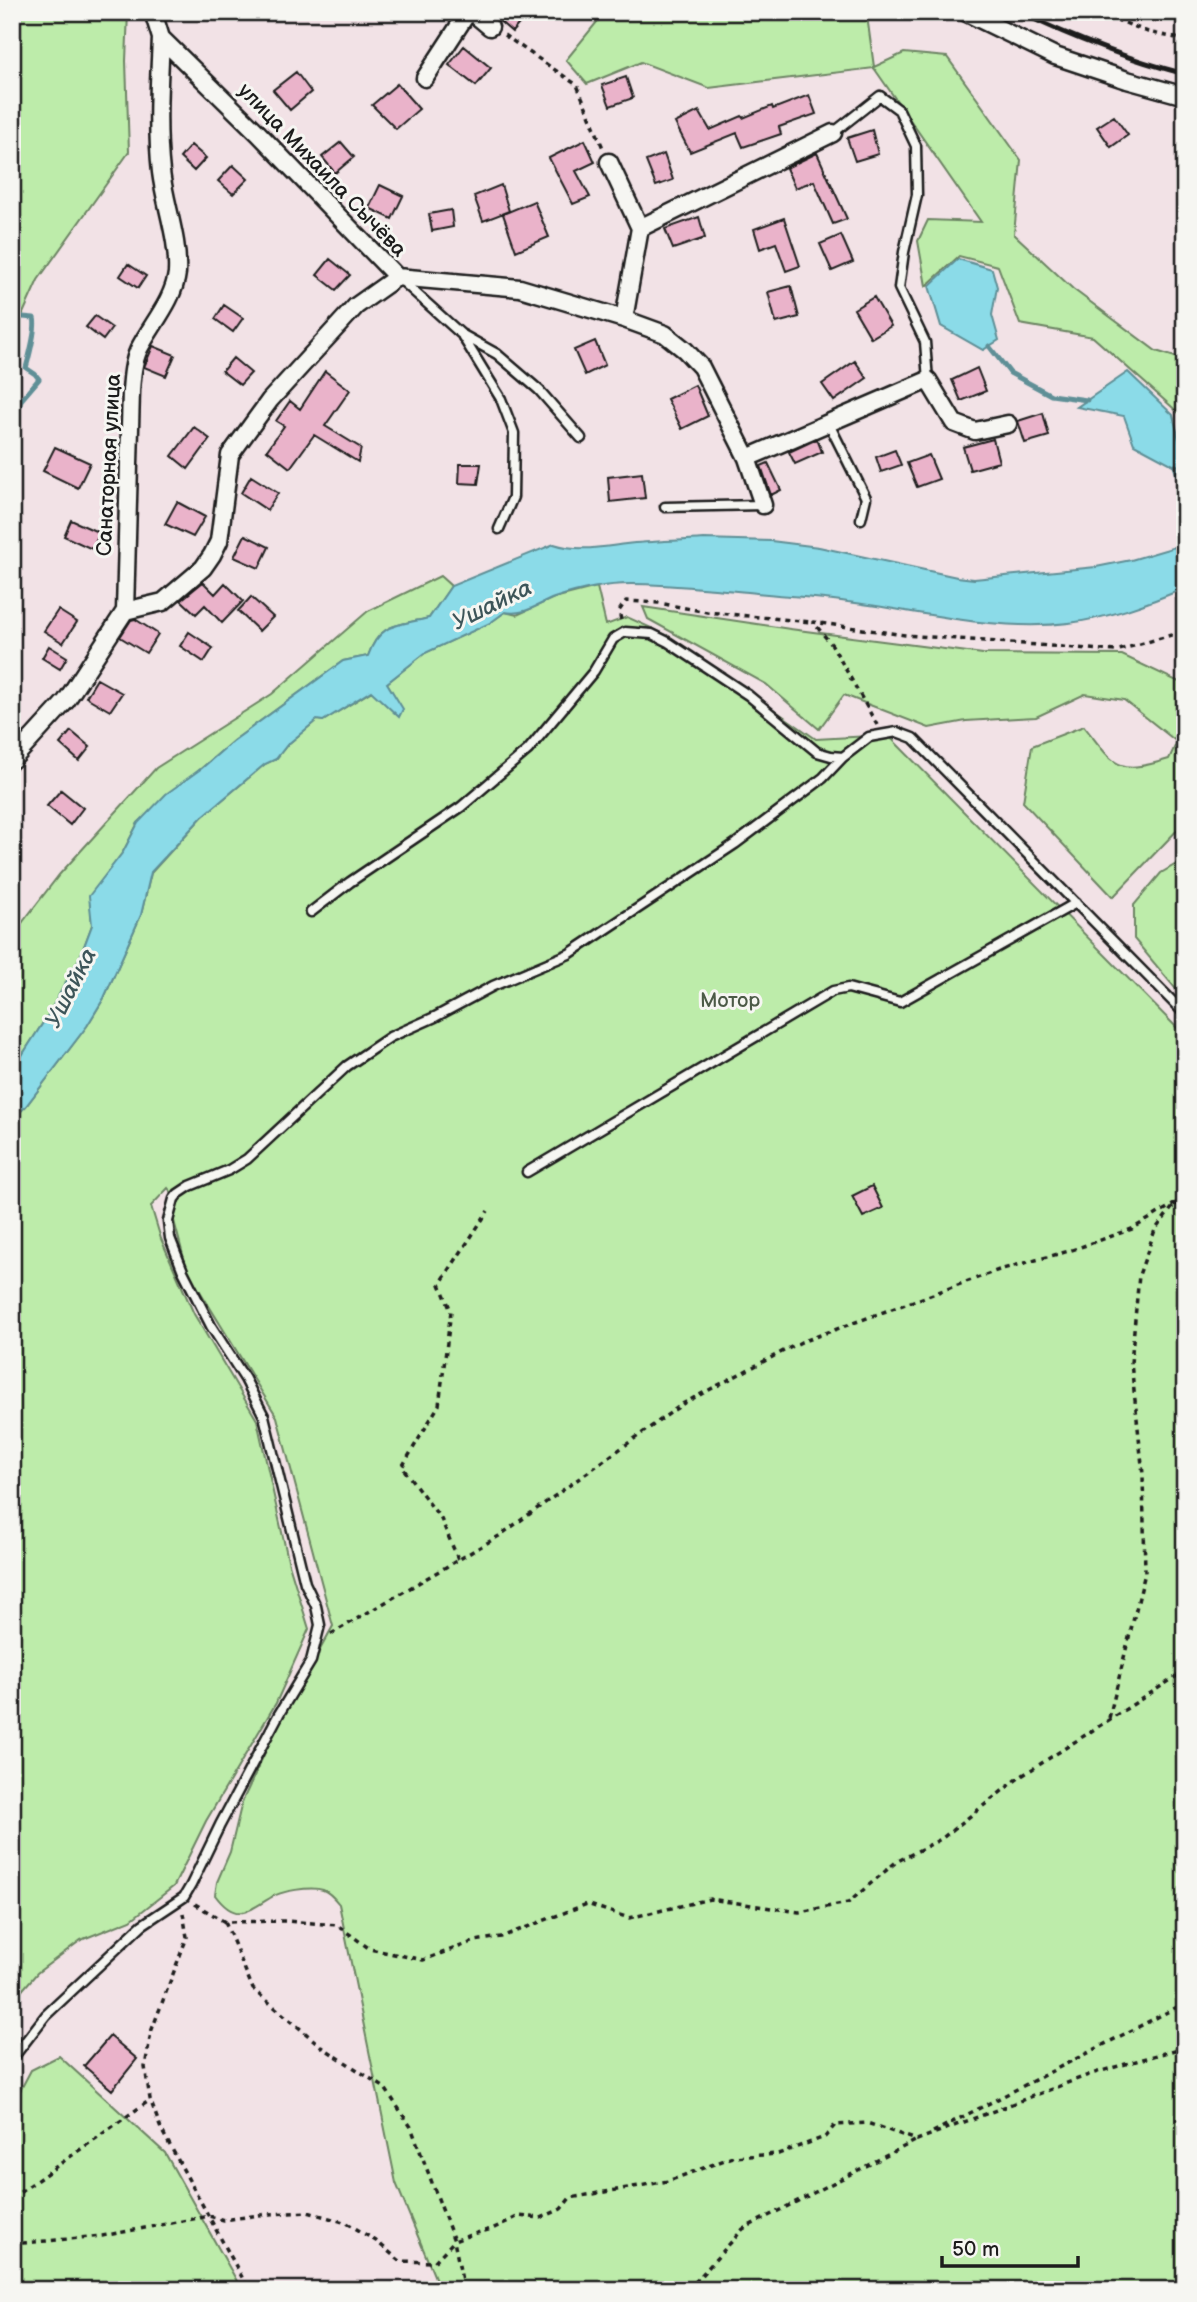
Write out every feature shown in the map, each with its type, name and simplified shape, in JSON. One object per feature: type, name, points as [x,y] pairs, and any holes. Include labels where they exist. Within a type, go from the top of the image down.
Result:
[{"type":"street","name":"улица Михаила Сычёва","points":[[153,12],[161,38],[258,133],[397,277],[520,288],[665,334],[701,368],[747,458],[763,505]]},
{"type":"street","points":[[425,78],[470,12],[490,27]]},
{"type":"street","points":[[965,12],[1055,56],[1185,96]]},
{"type":"street","name":"Санаторная улица","points":[[125,611],[133,371],[138,352],[174,288],[177,272],[161,173],[158,110],[161,38]]},
{"type":"street","points":[[640,229],[833,133]]},
{"type":"street","points":[[609,162],[640,229],[624,319]]},
{"type":"street","points":[[13,757],[66,701],[125,611],[163,602],[203,568],[219,541],[230,455],[270,400],[356,306],[397,277]]},
{"type":"street","points":[[747,458],[928,380],[954,423],[975,431],[1008,424]]},
{"type":"lane","points":[[833,133],[880,96],[898,110],[916,146],[917,195],[899,288],[925,342],[928,380]]},
{"type":"lane","points":[[397,277],[461,334],[497,354],[539,390],[581,438]]},
{"type":"lane","points":[[461,334],[501,399],[514,433],[513,497],[499,529]]},
{"type":"lane","points":[[828,422],[866,498],[861,519]]},
{"type":"lane","points":[[665,507],[763,505]]},
{"type":"lane","points":[[311,912],[350,881],[461,807],[528,750],[594,671],[613,639],[625,632],[652,634],[668,642],[748,695],[817,752],[843,757]]},
{"type":"lane","points":[[12,2059],[46,2015],[142,1925],[184,1897],[279,1714],[310,1661],[317,1642],[320,1625],[316,1606],[306,1583],[264,1416],[245,1379],[211,1326],[183,1271],[170,1238],[168,1221],[174,1199],[190,1186],[229,1170],[247,1159],[347,1066],[390,1037],[493,986],[569,954],[735,844],[823,778],[843,757],[869,737],[882,733],[897,732],[913,738],[1185,1014]]},
{"type":"lane","points":[[527,1172],[833,991],[848,988],[900,1002],[1076,903]]},
{"type":"path","points":[[1097,12],[1148,32],[1185,40]]},
{"type":"path","points":[[490,27],[577,85],[609,162]]},
{"type":"path","points":[[625,632],[619,611],[626,601],[905,635],[1116,651],[1185,631]]},
{"type":"path","points":[[813,622],[832,645],[882,733]]},
{"type":"path","points":[[1108,1720],[1145,1573],[1143,1474],[1131,1363],[1139,1275],[1155,1230],[1185,1192]]},
{"type":"path","points":[[317,1642],[499,1536],[684,1403],[801,1342],[999,1270],[1069,1251],[1132,1229],[1175,1203]]},
{"type":"path","points":[[1175,1203],[1185,1212]]},
{"type":"path","points":[[458,1559],[441,1519],[402,1467],[439,1405],[451,1311],[440,1284],[488,1211]]},
{"type":"path","points":[[184,1897],[225,1922],[287,1921],[337,1926],[369,1949],[424,1960],[475,1941],[501,1937],[587,1904],[629,1918],[710,1899],[799,1912],[848,1903],[896,1862],[941,1839],[1020,1777],[1185,1671]]},
{"type":"path","points":[[174,1905],[183,1912],[187,1937],[151,2032],[145,2067],[150,2099],[161,2129],[249,2290]]},
{"type":"path","points":[[225,1922],[253,1989],[322,2048],[385,2088],[411,2127],[454,2242],[464,2290]]},
{"type":"path","points":[[688,2290],[743,2229],[1185,2003]]},
{"type":"path","points":[[12,2244],[102,2236],[209,2216],[224,2220],[308,2212],[348,2223],[400,2261],[434,2262],[454,2242],[519,2216],[541,2218],[561,2209],[570,2198],[668,2181],[733,2157],[778,2154],[825,2137],[835,2126],[867,2123],[917,2140],[1090,2074],[1185,2047]]},
{"type":"path","points":[[12,2198],[150,2099]]},
{"type":"green space","points":[[12,12],[128,12],[126,61],[129,152],[38,280],[12,338]]},
{"type":"green space","points":[[605,12],[889,12],[867,16],[874,67],[904,53],[947,57],[1021,160],[1014,234],[1073,289],[1156,351],[1185,360],[1185,414],[1180,414],[1093,337],[1020,324],[998,266],[959,256],[926,286],[918,241],[928,220],[981,222],[874,68],[709,88],[641,62],[587,84],[566,60]]},
{"type":"green space","points":[[440,576],[451,586],[429,618],[384,631],[368,656],[343,661],[233,741],[138,823],[123,852],[90,896],[92,925],[80,957],[48,1015],[12,1071],[12,936],[59,875],[156,768],[272,694],[368,611]]},
{"type":"green space","name":"Мотор","points":[[597,587],[606,625],[627,617],[667,635],[816,739],[888,735],[1185,1036],[1185,2290],[440,2290],[396,2183],[339,1904],[323,1890],[304,1889],[275,1895],[247,1911],[235,1912],[215,1895],[217,1882],[230,1852],[242,1802],[275,1731],[333,1626],[277,1417],[187,1270],[173,1217],[179,1202],[168,1188],[151,1206],[161,1239],[194,1314],[257,1420],[289,1564],[309,1629],[276,1703],[206,1821],[174,1886],[131,1920],[81,1940],[37,1973],[12,2002],[12,1120],[26,1106],[87,1026],[104,998],[141,915],[151,873],[202,817],[265,764],[276,759],[287,745],[317,720],[323,721],[372,691],[399,716],[402,709],[387,683],[425,653],[490,623],[505,612],[517,615],[554,598]]},
{"type":"green space","points":[[643,607],[983,654],[1122,655],[1181,683],[1185,681],[1185,822],[1113,897],[1023,802],[1032,746],[1084,726],[1103,751],[1119,764],[1138,766],[1169,759],[1177,742],[1124,700],[1085,694],[1036,717],[966,721],[929,728],[844,695],[819,729],[766,684],[648,619]]},
{"type":"green space","points":[[1185,859],[1185,1000],[1134,939],[1134,905],[1161,873]]},
{"type":"green space","points":[[59,2056],[165,2153],[242,2290],[12,2290],[12,2106],[31,2070]]},
{"type":"water","points":[[958,259],[992,269],[997,287],[992,315],[999,340],[983,350],[941,326],[929,286]]},
{"type":"water","points":[[1128,372],[1173,415],[1185,464],[1175,466],[1134,444],[1124,416],[1077,407]]},
{"type":"water","name":"Ушайка","points":[[704,539],[771,541],[819,547],[974,579],[1096,567],[1185,544],[1185,588],[1113,614],[1084,621],[1041,625],[986,623],[823,599],[646,584],[592,588],[554,598],[524,611],[505,612],[490,623],[425,653],[387,683],[403,709],[399,717],[371,691],[323,721],[317,720],[287,745],[276,759],[265,764],[202,817],[151,872],[141,915],[104,998],[87,1026],[26,1106],[12,1120],[12,1071],[48,1015],[80,957],[92,925],[89,896],[123,852],[138,823],[166,794],[233,741],[343,661],[368,656],[384,631],[429,618],[451,586],[554,544],[590,548]]},
{"type":"building","points":[[489,12],[529,12],[512,32]]},
{"type":"building","points":[[464,46],[491,68],[476,86],[449,65]]},
{"type":"building","points":[[296,72],[311,92],[290,110],[273,90]]},
{"type":"building","points":[[626,77],[633,98],[610,106],[602,85]]},
{"type":"building","points":[[397,84],[419,109],[396,129],[372,105]]},
{"type":"building","points":[[809,95],[816,114],[779,127],[781,134],[743,147],[737,133],[690,152],[675,123],[699,111],[710,130],[742,116],[743,118],[772,106],[773,109]]},
{"type":"building","points":[[1114,116],[1128,135],[1111,147],[1097,127]]},
{"type":"building","points":[[872,130],[878,154],[855,161],[847,138]]},
{"type":"building","points":[[585,140],[595,162],[576,171],[590,197],[573,204],[549,158]]},
{"type":"building","points":[[341,142],[354,157],[335,173],[322,157]]},
{"type":"building","points":[[191,145],[206,158],[194,171],[180,158]]},
{"type":"building","points":[[817,153],[847,219],[833,224],[814,181],[795,188],[786,168]]},
{"type":"building","points":[[664,154],[673,180],[656,186],[646,161]]},
{"type":"building","points":[[233,165],[248,179],[233,194],[218,181]]},
{"type":"building","points":[[380,185],[403,196],[392,219],[369,208]]},
{"type":"building","points":[[501,185],[509,211],[483,221],[474,196]]},
{"type":"building","points":[[534,201],[549,237],[516,251],[503,214]]},
{"type":"building","points":[[451,210],[453,227],[432,231],[429,214]]},
{"type":"building","points":[[699,217],[705,238],[673,249],[665,229]]},
{"type":"building","points":[[784,218],[800,266],[786,271],[776,243],[760,249],[754,229]]},
{"type":"building","points":[[841,235],[853,262],[832,271],[820,244]]},
{"type":"building","points":[[330,259],[350,275],[336,290],[317,275]]},
{"type":"building","points":[[128,264],[146,276],[138,288],[120,276]]},
{"type":"building","points":[[791,286],[799,317],[776,323],[768,292]]},
{"type":"building","points":[[874,297],[891,326],[871,338],[854,309]]},
{"type":"building","points":[[224,305],[243,318],[233,332],[215,319]]},
{"type":"building","points":[[95,316],[112,328],[103,340],[86,327]]},
{"type":"building","points":[[595,341],[605,365],[585,375],[574,350]]},
{"type":"building","points":[[153,346],[175,355],[166,376],[144,367]]},
{"type":"building","points":[[233,358],[251,373],[240,385],[222,371]]},
{"type":"building","points":[[855,361],[867,378],[834,401],[822,384]]},
{"type":"building","points":[[977,368],[986,391],[961,401],[952,380]]},
{"type":"building","points":[[325,371],[350,390],[325,426],[361,448],[358,462],[314,435],[290,468],[267,450],[284,426],[276,421],[290,401],[300,409]]},
{"type":"building","points":[[695,385],[708,416],[682,429],[667,399]]},
{"type":"building","points":[[1043,413],[1049,436],[1025,443],[1018,421]]},
{"type":"building","points":[[194,427],[210,439],[188,469],[172,456]]},
{"type":"building","points":[[817,439],[822,452],[795,464],[789,452]]},
{"type":"building","points":[[993,439],[999,462],[970,470],[963,447]]},
{"type":"building","points":[[55,447],[90,463],[78,488],[43,471]]},
{"type":"building","points":[[895,450],[901,465],[881,472],[876,457]]},
{"type":"building","points":[[929,455],[939,479],[917,487],[907,463]]},
{"type":"building","points":[[768,463],[781,490],[771,495],[761,466]]},
{"type":"building","points":[[460,464],[481,464],[478,484],[459,483]]},
{"type":"building","points":[[642,473],[645,498],[610,502],[608,477]]},
{"type":"building","points":[[251,476],[278,493],[267,510],[241,493]]},
{"type":"building","points":[[177,502],[205,517],[193,537],[165,524]]},
{"type":"building","points":[[71,520],[100,533],[92,549],[64,536]]},
{"type":"building","points":[[245,535],[269,547],[259,568],[234,557]]},
{"type":"building","points":[[203,582],[215,594],[225,583],[243,601],[222,623],[205,605],[196,614],[181,600]]},
{"type":"building","points":[[251,597],[273,617],[259,631],[238,611]]},
{"type":"building","points":[[58,610],[77,622],[63,643],[44,631]]},
{"type":"building","points":[[135,619],[158,634],[146,653],[120,637],[131,620]]},
{"type":"building","points":[[189,632],[213,648],[204,662],[180,646]]},
{"type":"building","points":[[49,646],[67,657],[60,669],[42,658]]},
{"type":"building","points":[[97,679],[122,693],[110,711],[86,697]]},
{"type":"building","points":[[71,731],[90,747],[79,761],[60,744]]},
{"type":"building","points":[[61,790],[83,808],[70,825],[47,806]]},
{"type":"building","points":[[872,1186],[883,1208],[863,1217],[852,1196]]},
{"type":"building","points":[[110,2036],[137,2059],[112,2090],[84,2066]]},
{"type":"waterway","points":[[12,316],[34,318],[34,335],[26,368],[39,379],[21,400],[12,432]]},
{"type":"waterway","points":[[989,346],[1010,373],[1051,395],[1087,400]]},
{"type":"waterway","points":[[1175,466],[1185,494]]},
{"type":"railway","points":[[1019,12],[1100,47],[1185,74]]}]
